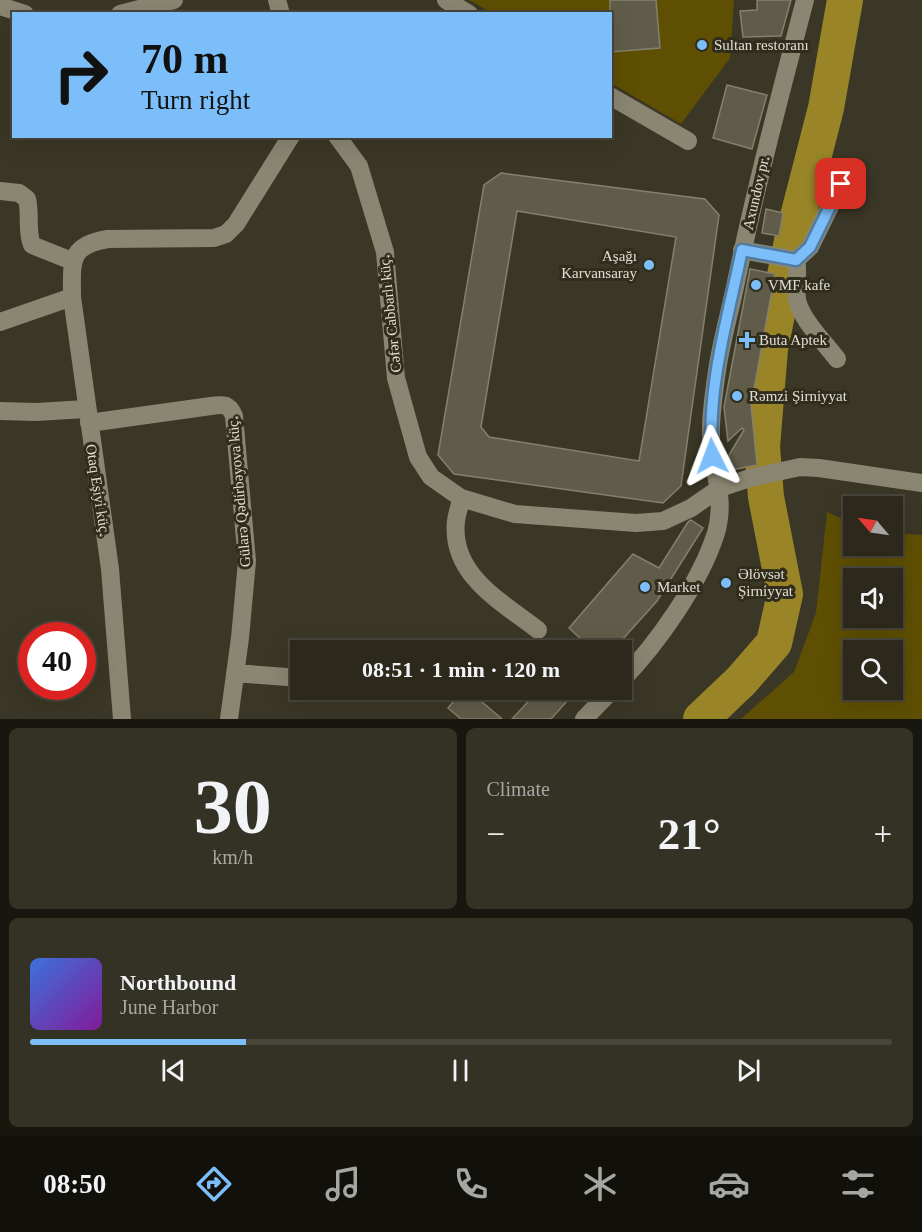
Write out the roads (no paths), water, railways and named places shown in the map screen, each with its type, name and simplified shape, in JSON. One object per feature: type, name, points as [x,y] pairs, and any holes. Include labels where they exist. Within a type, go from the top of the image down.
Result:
[{"type":"street","points":[[128,12],[174,0]]},
{"type":"street","points":[[446,0],[466,12]]},
{"type":"street","name":"Axundov pr.","points":[[632,669],[666,625],[706,558],[716,531],[720,511],[720,488],[712,456],[711,417],[718,367],[742,250],[805,0]]},
{"type":"street","points":[[0,6],[19,12]]},
{"type":"street","points":[[612,97],[688,141]]},
{"type":"street","points":[[0,191],[19,193],[27,198],[30,208],[28,235],[33,245],[72,261],[82,248],[91,242],[108,239],[214,238],[226,234],[236,224],[290,138]]},
{"type":"street","name":"Cəfər Cabbarlı küç.","points":[[338,138],[359,166],[385,252],[396,378],[418,457],[430,477],[462,498],[515,514],[636,522],[663,521],[691,508],[720,488],[750,478],[800,467],[922,483]]},
{"type":"street","points":[[796,260],[810,247],[841,184]]},
{"type":"street","points":[[742,250],[796,260]]},
{"type":"street","points":[[796,260],[799,271],[796,298],[801,311],[837,359]]},
{"type":"street","name":"Otaq Eşiyi küç.","points":[[72,261],[72,297],[110,568],[122,719]]},
{"type":"street","points":[[0,322],[72,297]]},
{"type":"street","name":"Gülarə Qədirbəyova küç.","points":[[87,416],[225,404],[231,408],[234,416],[247,561],[229,719]]},
{"type":"street","points":[[0,411],[87,416]]},
{"type":"street","points":[[462,498],[456,521],[457,543],[471,576],[538,630]]},
{"type":"street","points":[[235,673],[290,677]]},
{"type":"street","points":[[584,719],[602,700]]},
{"type":"waterway","points":[[701,719],[741,681],[774,643],[785,594],[766,497],[762,447],[770,349],[793,236],[826,108],[845,0]]},
{"type":"place","name":"Sultan restoranı","points":[[702,45]]},
{"type":"place","name":"Aşağı Karvansaray","points":[[649,265]]},
{"type":"place","name":"VMF kafe","points":[[756,285]]},
{"type":"place","name":"Buta Aptek","points":[[747,340]]},
{"type":"place","name":"Rəmzi Şirniyyat","points":[[737,396]]},
{"type":"place","name":"Əlövsət Şirniyyat","points":[[726,583]]},
{"type":"place","name":"Market","points":[[645,587]]}]
